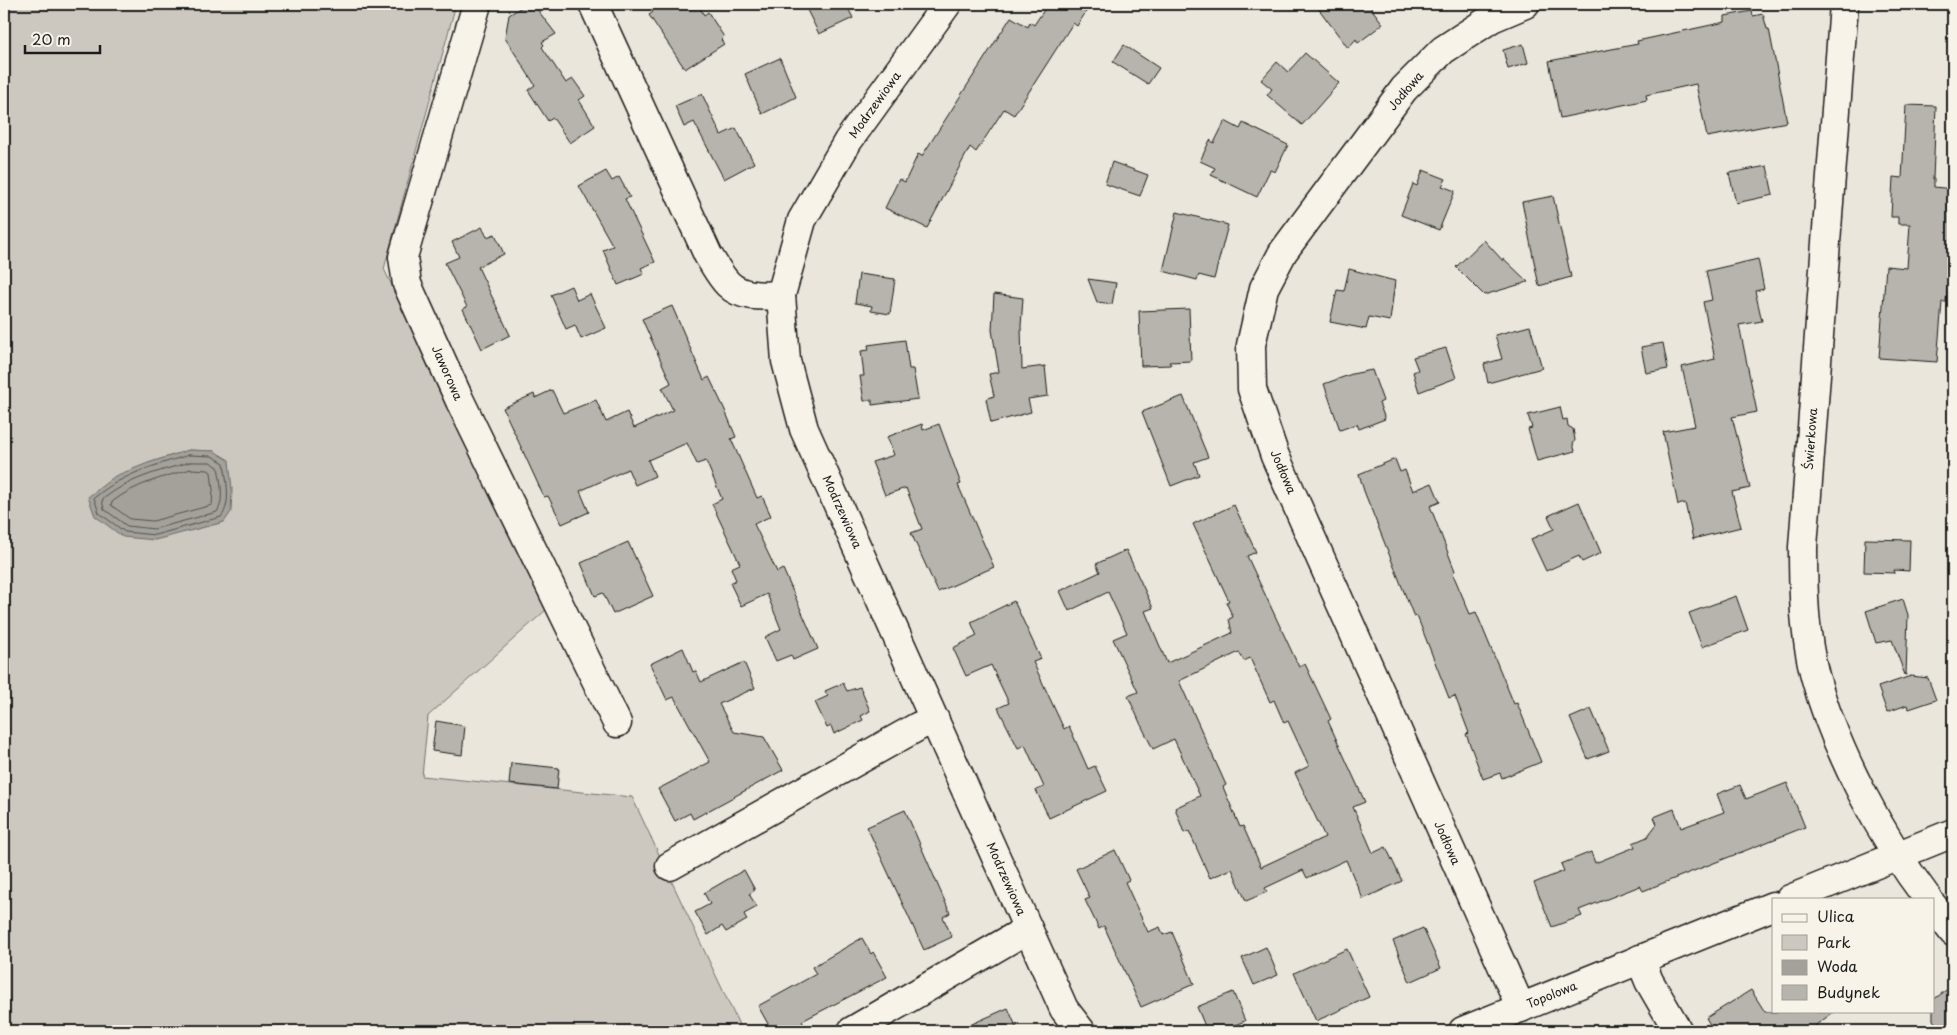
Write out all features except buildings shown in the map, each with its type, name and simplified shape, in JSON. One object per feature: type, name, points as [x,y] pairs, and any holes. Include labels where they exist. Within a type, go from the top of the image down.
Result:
[{"type":"street","name":"Jaworowa","points":[[476,4],[402,257],[407,284],[460,401],[617,723]]},
{"type":"street","points":[[593,4],[708,255],[728,285],[738,291],[757,296],[781,295]]},
{"type":"street","name":"Modrzewiowa","points":[[947,4],[848,141],[802,220],[781,295],[786,361],[804,429],[1064,1009],[1081,1031]]},
{"type":"street","name":"Jodłowa","points":[[1521,1008],[1276,456],[1252,389],[1251,345],[1264,288],[1284,252],[1404,90],[1443,50],[1492,18],[1526,4]]},
{"type":"street","name":"Świerkowa","points":[[1844,4],[1803,547],[1804,602],[1815,675],[1842,753],[1898,856]]},
{"type":"street","points":[[670,866],[919,726],[935,720]]},
{"type":"street","points":[[1793,898],[1953,833]]},
{"type":"street","points":[[1898,856],[1927,898]]},
{"type":"street","name":"Topolowa","points":[[1463,1031],[1772,906]]},
{"type":"street","points":[[1934,907],[1953,932]]},
{"type":"street","name":"Modrzewiowa","points":[[852,1031],[1028,929]]},
{"type":"street","points":[[1640,959],[1648,981],[1678,1031]]},
{"type":"green space","points":[[4,4],[456,4],[384,269],[547,609],[428,716],[422,776],[632,797],[742,1031],[4,1031]],"holes":[[[189,450],[214,451],[224,522],[195,529],[148,463]]]},
{"type":"water","points":[[189,450],[214,451],[229,460],[232,489],[231,512],[224,522],[155,540],[123,537],[95,516],[88,497],[115,476]]}]
